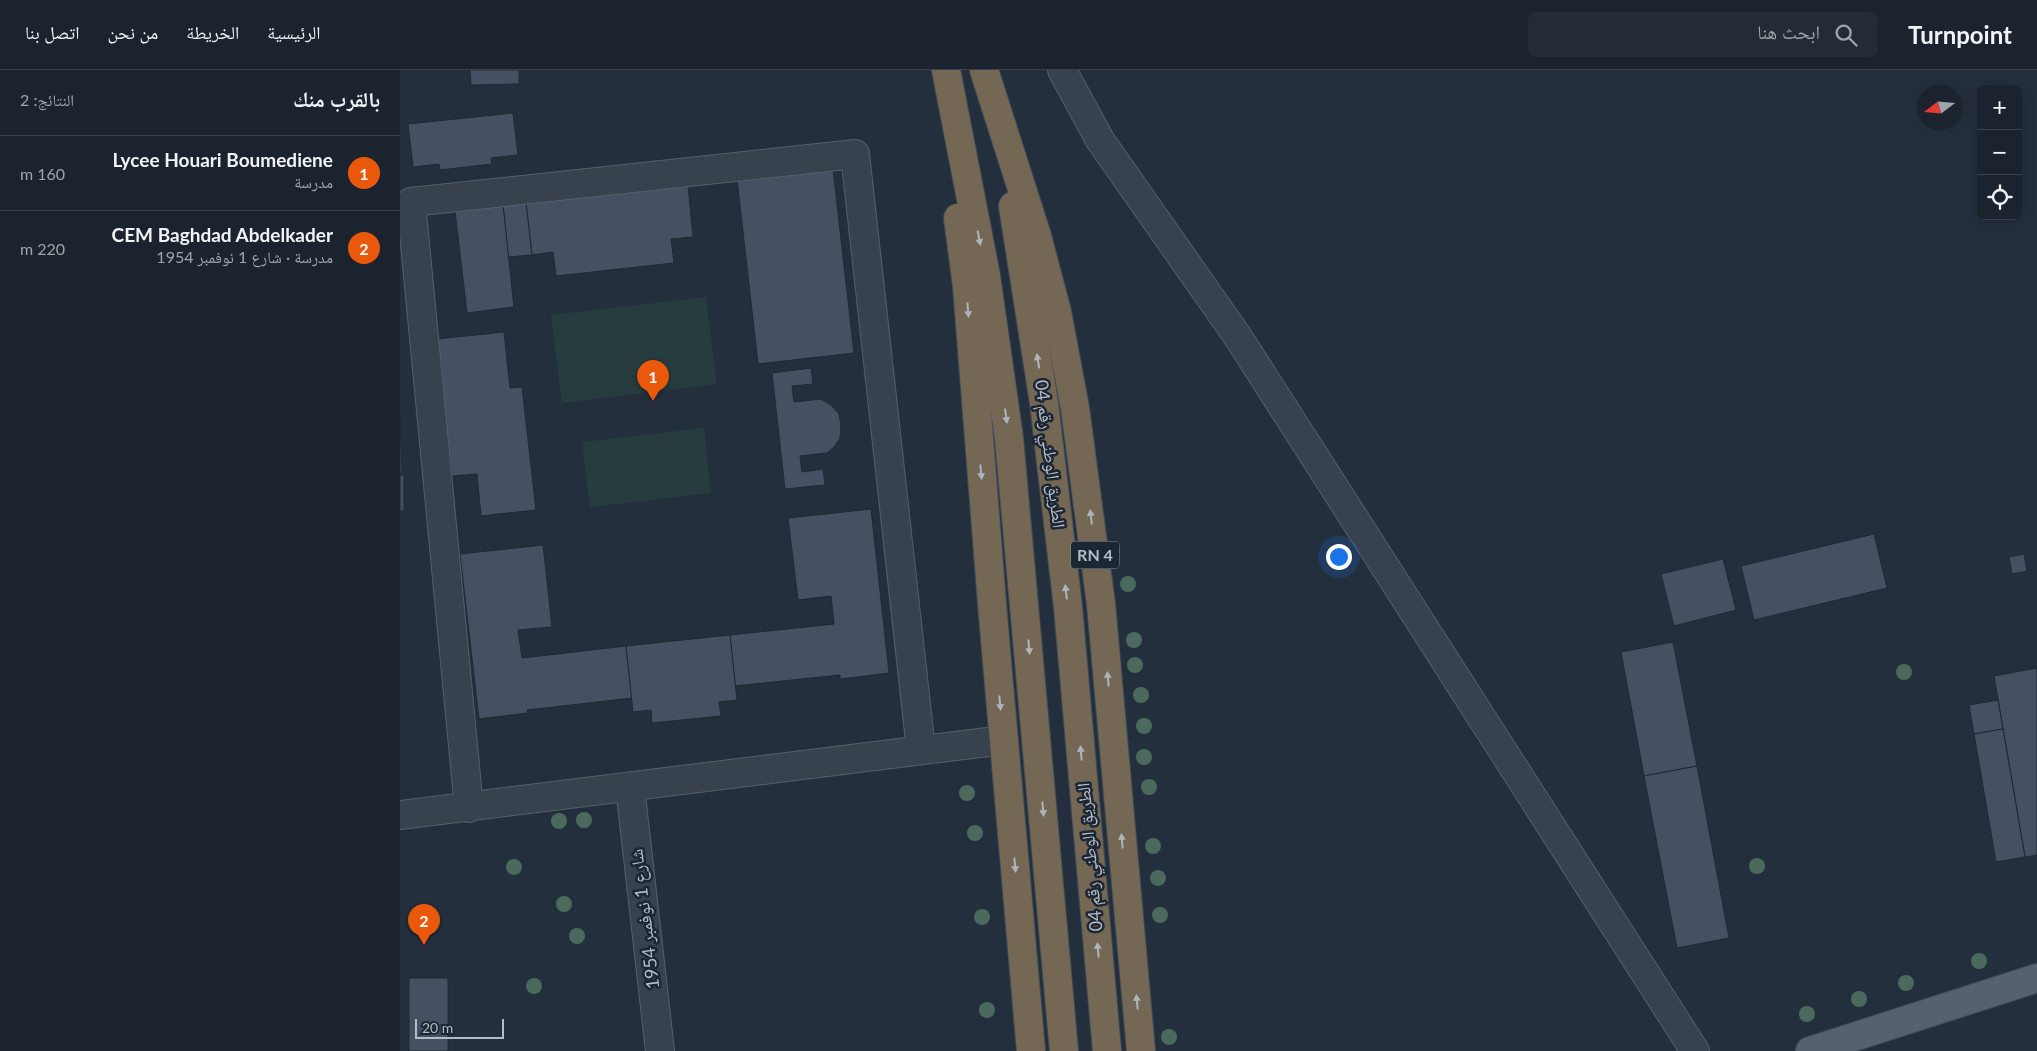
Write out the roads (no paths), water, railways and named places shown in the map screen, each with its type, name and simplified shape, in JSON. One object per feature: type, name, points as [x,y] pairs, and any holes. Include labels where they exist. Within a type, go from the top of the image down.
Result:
[{"type":"highway","points":[[940,70],[967,286],[1031,1051]]},
{"type":"highway","points":[[946,70],[986,276],[1009,438],[1064,1051]]},
{"type":"highway","name":"الطريق الوطني رقم 04","points":[[984,70],[1009,179],[1044,403],[1068,607],[1107,1051]]},
{"type":"highway","name":"RN 4","points":[[984,70],[1038,236],[1056,312],[1075,408],[1101,604],[1141,1051]]},
{"type":"main road","points":[[1810,1051],[2037,978]]},
{"type":"street","points":[[1062,70],[1100,140],[1238,337],[1695,1051]]},
{"type":"street","points":[[469,808],[411,202],[855,154],[921,750]]},
{"type":"street","points":[[400,815],[469,808],[1004,740]]},
{"type":"street","name":"شارع 1 نوفمبر 1954","points":[[630,787],[660,1051]]},
{"type":"place","name":"Lycee Houari Boumediene","points":[[653,401]]},
{"type":"place","name":"CEM Baghdad Abdelkader","points":[[424,945]]}]
